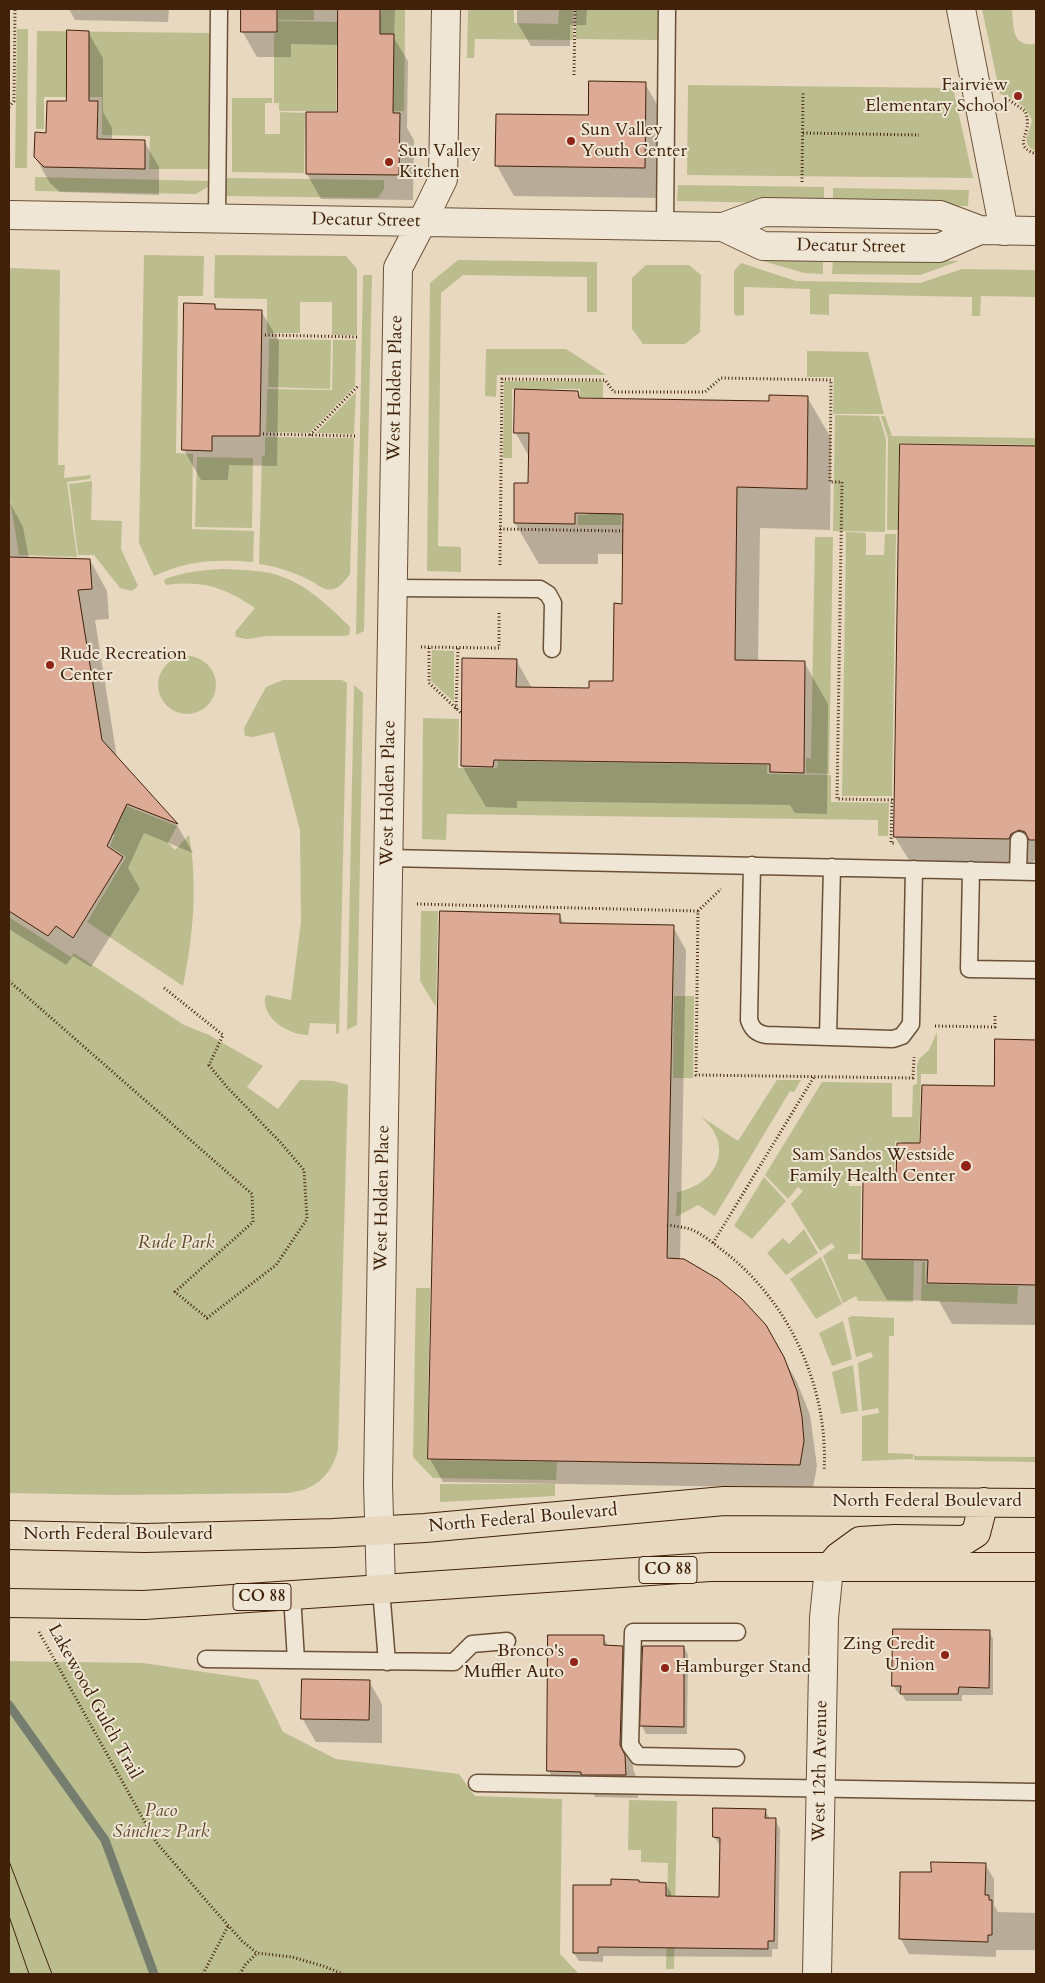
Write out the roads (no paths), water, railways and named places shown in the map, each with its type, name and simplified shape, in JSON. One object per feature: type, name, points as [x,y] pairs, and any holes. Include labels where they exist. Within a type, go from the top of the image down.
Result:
[{"type":"main road","name":"North Federal Boulevard","points":[[9,1535],[145,1538],[379,1531],[724,1501],[1036,1503]]},
{"type":"main road","points":[[829,1568],[838,1557],[860,1542],[894,1539],[965,1540],[976,1533],[984,1502]]},
{"type":"main road","name":"CO 88","points":[[9,1603],[144,1605],[710,1567],[1036,1567]]},
{"type":"street","name":"West Holden Place","points":[[381,1589],[379,1531],[398,268],[443,179],[446,9]]},
{"type":"street","points":[[961,9],[992,230]]},
{"type":"street","name":"Decatur Street","points":[[9,215],[723,226],[764,212],[829,213],[940,215],[992,230],[1036,231]]},
{"type":"street","name":"West 12th Avenue","points":[[817,1974],[824,1618],[829,1568]]},
{"type":"lane","points":[[217,218],[220,9]]},
{"type":"lane","points":[[665,226],[667,9]]},
{"type":"lane","points":[[392,588],[540,589],[548,594],[553,603],[552,649]]},
{"type":"lane","points":[[1018,871],[1019,840]]},
{"type":"lane","points":[[388,858],[1036,872]]},
{"type":"lane","points":[[752,865],[749,1020],[752,1028],[758,1033],[766,1035],[893,1039],[902,1036],[911,1024],[914,869]]},
{"type":"lane","points":[[828,1037],[832,867]]},
{"type":"lane","points":[[971,870],[969,969],[1036,970]]},
{"type":"lane","points":[[381,1589],[388,1662]]},
{"type":"lane","points":[[292,1595],[296,1660]]},
{"type":"lane","points":[[736,1758],[638,1756],[630,1745],[633,1632],[737,1632]]},
{"type":"lane","points":[[206,1659],[454,1662],[472,1644],[507,1641]]},
{"type":"lane","points":[[477,1783],[1036,1792]]},
{"type":"waterway","points":[[9,1705],[105,1840],[154,1974]]},
{"type":"tram line","points":[[9,1861],[52,1974]]},
{"type":"tram line","points":[[9,1916],[29,1974]]},
{"type":"place","name":"Fairview Elementary School","points":[[1018,96]]},
{"type":"place","name":"Sun Valley Youth Center","points":[[571,141]]},
{"type":"place","name":"Sun Valley Kitchen","points":[[389,162]]},
{"type":"place","name":"Rude Recreation Center","points":[[50,665]]},
{"type":"place","name":"Sam Sandos Westside Family Health Center","points":[[966,1166]]},
{"type":"place","name":"Zing Credit Union","points":[[945,1655]]},
{"type":"place","name":"Bronco's Muffler Auto","points":[[574,1662]]},
{"type":"place","name":"Hamburger Stand","points":[[665,1668]]},
{"type":"park label","name":"Rude Park","points":[[176,1244]]},
{"type":"park label","name":"Paco Sánchez Park","points":[[161,1822]]}]
